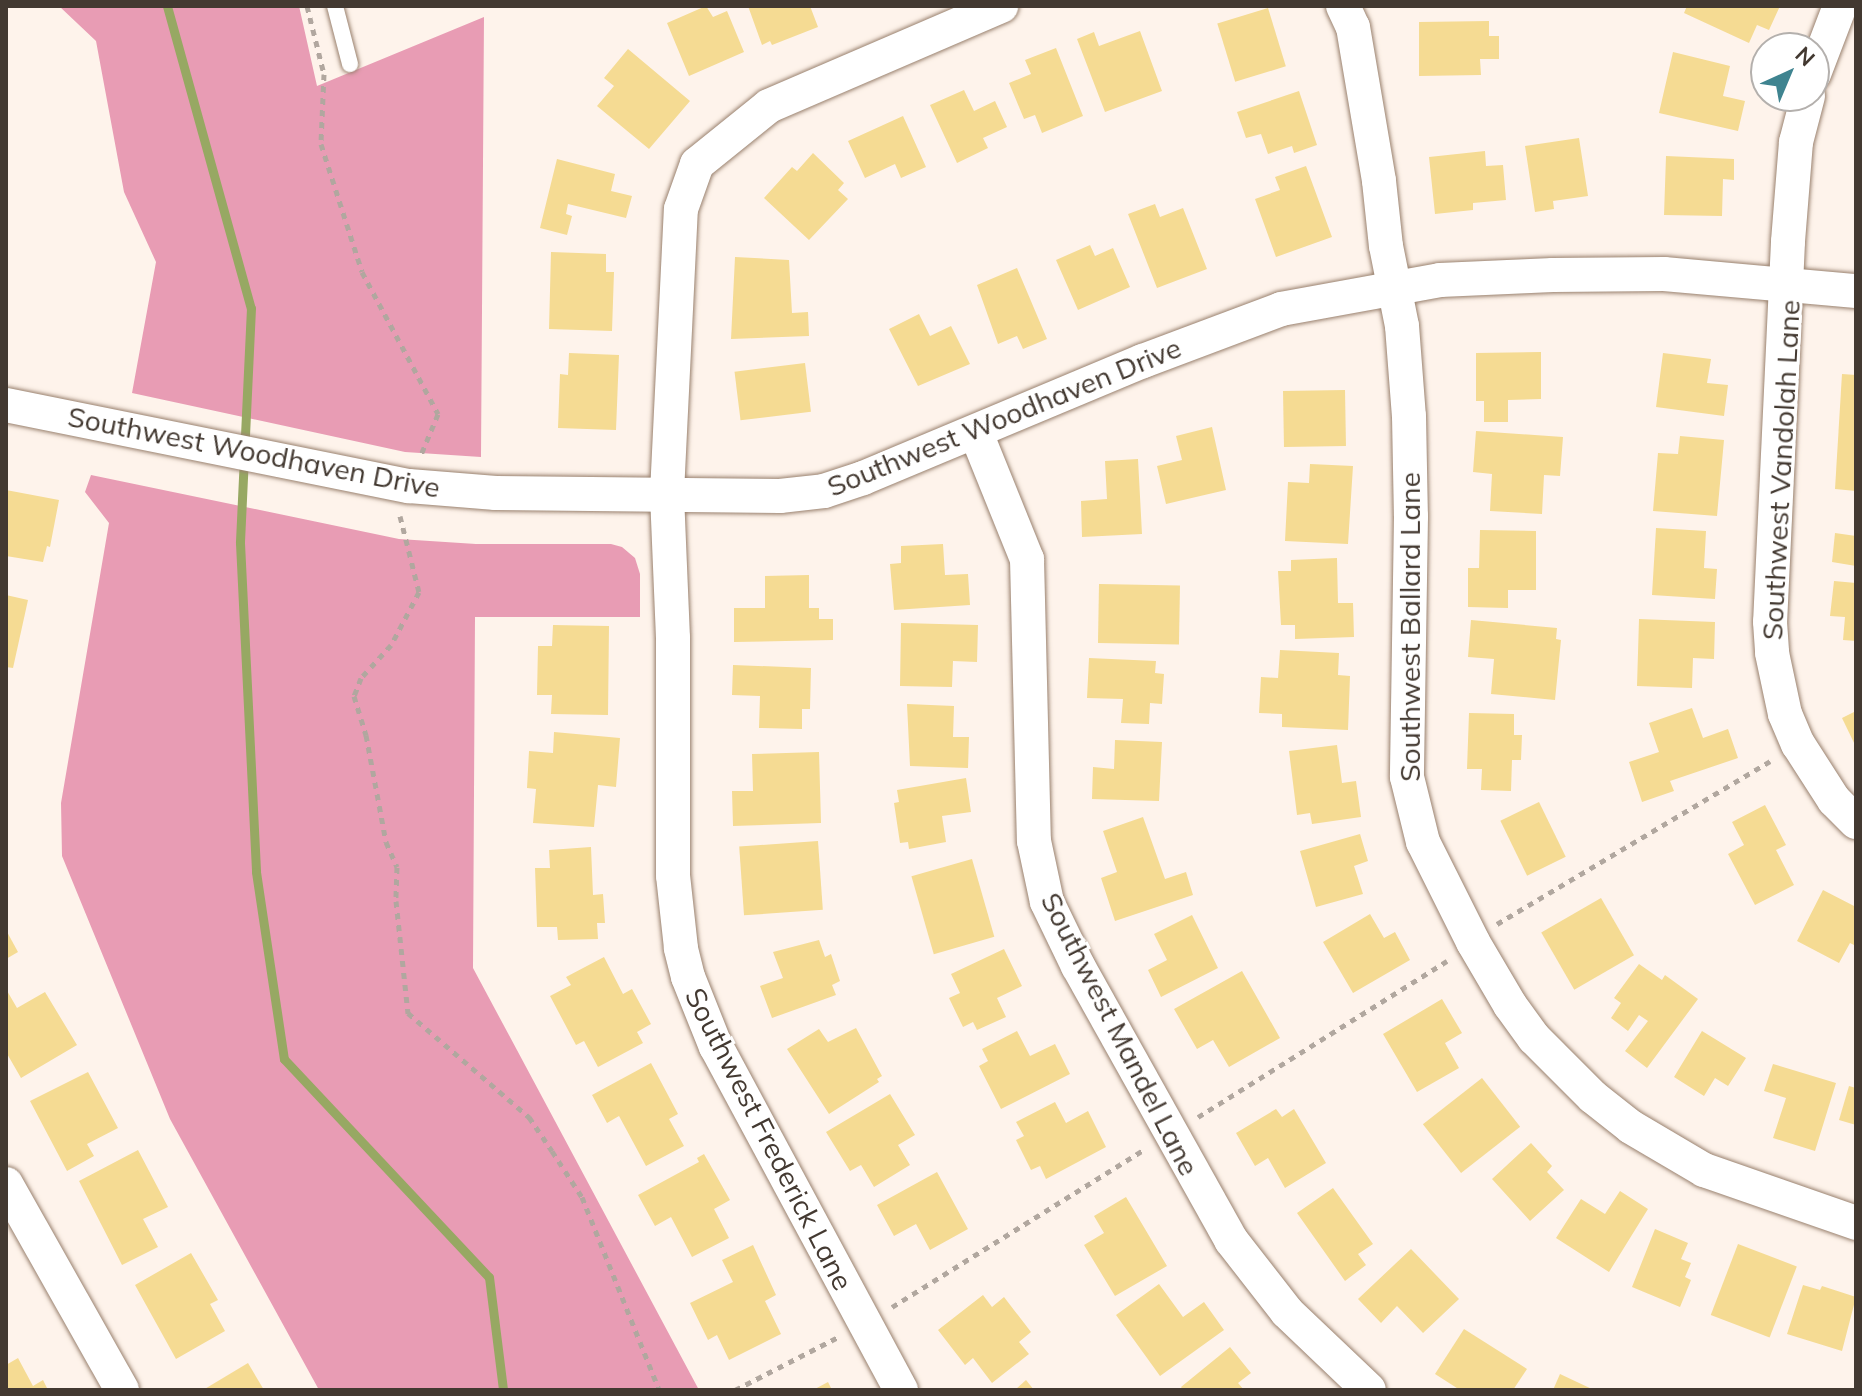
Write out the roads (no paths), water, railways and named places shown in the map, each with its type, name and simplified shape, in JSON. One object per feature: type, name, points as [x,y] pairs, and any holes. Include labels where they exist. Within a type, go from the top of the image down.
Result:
[{"type":"street","name":"Southwest Frederick Lane","points":[[901,1390],[716,1047],[688,977],[673,876],[673,638],[667,493],[681,209],[697,164],[769,106],[1001,6]]},
{"type":"street","name":"Southwest Ballard Lane","points":[[1343,6],[1353,27],[1402,326],[1409,416],[1407,777],[1414,813],[1438,876],[1510,1005],[1553,1058],[1593,1097],[1631,1127],[1704,1170],[1856,1223]]},
{"type":"street","points":[[1830,32],[1840,6]]},
{"type":"street","name":"Southwest Vandolah Lane","points":[[1804,112],[1796,142],[1770,622],[1777,684],[1798,744],[1834,800],[1856,822]]},
{"type":"street","name":"Southwest Woodhaven Drive","points":[[6,405],[409,486],[496,493],[780,496],[824,491],[976,433],[1143,361],[1281,309],[1440,280],[1633,274],[1789,283],[1856,291]]},
{"type":"street","name":"Southwest Mandel Lane","points":[[976,433],[1027,559],[1034,841],[1047,902],[1086,980],[1231,1240],[1287,1312],[1369,1390]]},
{"type":"street","points":[[6,1184],[122,1390]]},
{"type":"lane","points":[[335,6],[350,64]]},
{"type":"waterway","points":[[167,6],[251,308],[240,543],[256,872],[284,1059],[489,1277],[503,1390]]}]
